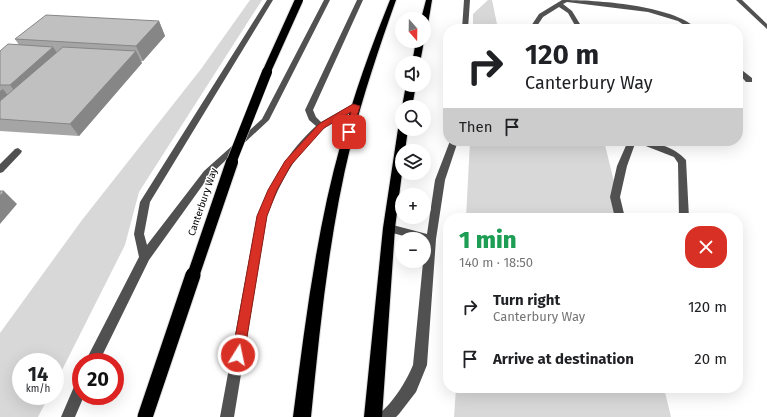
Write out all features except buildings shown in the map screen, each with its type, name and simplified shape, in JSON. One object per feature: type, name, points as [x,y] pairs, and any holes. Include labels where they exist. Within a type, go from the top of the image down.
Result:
[{"type":"highway","name":"Canterbury Way","points":[[145,417],[232,161],[274,53],[299,0]]},
{"type":"highway","points":[[302,417],[313,326],[327,231],[340,171],[356,106],[393,0]]},
{"type":"highway","points":[[426,12],[429,0]]},
{"type":"highway","points":[[373,417],[389,228],[402,136]]},
{"type":"lane","points":[[145,257],[139,234],[145,202],[270,0]]},
{"type":"lane","points":[[97,353],[145,257],[207,173],[265,120],[327,0]]},
{"type":"lane","points":[[322,126],[312,118],[309,110],[360,0]]},
{"type":"lane","points":[[465,24],[467,0]]},
{"type":"lane","points":[[466,11],[472,0]]},
{"type":"lane","points":[[533,24],[547,11],[566,0],[620,6],[663,13],[687,24]]},
{"type":"lane","points":[[739,0],[767,27]]},
{"type":"lane","points":[[559,4],[573,15],[578,24]]},
{"type":"lane","points":[[743,74],[749,80]]},
{"type":"lane","points":[[227,417],[262,216],[272,190],[288,164],[322,126],[356,106]]},
{"type":"lane","points":[[431,239],[440,180],[452,146]]},
{"type":"lane","points":[[619,213],[614,197],[622,166],[630,146]]},
{"type":"lane","points":[[654,146],[677,155],[683,162],[684,213]]},
{"type":"lane","points":[[0,170],[18,151]]},
{"type":"lane","points":[[389,228],[404,232]]},
{"type":"lane","points":[[385,417],[394,409],[410,387],[420,365],[428,268]]},
{"type":"lane","points":[[68,417],[73,405]]},
{"type":"shaded area","points":[[250,0],[262,0],[139,192],[125,245],[64,366],[64,353],[12,353],[12,405],[44,405],[38,417],[0,417],[0,333],[82,220],[201,69]]},
{"type":"shaded area","points":[[488,0],[492,0],[497,24],[473,24],[473,14]]},
{"type":"shaded area","points":[[470,146],[605,146],[622,213],[466,213]]},
{"type":"shaded area","points":[[456,393],[665,393],[671,417],[454,417]]},
{"type":"route","points":[[238,355],[262,216],[272,190],[288,164],[305,142],[322,126],[356,106],[349,132]]}]
